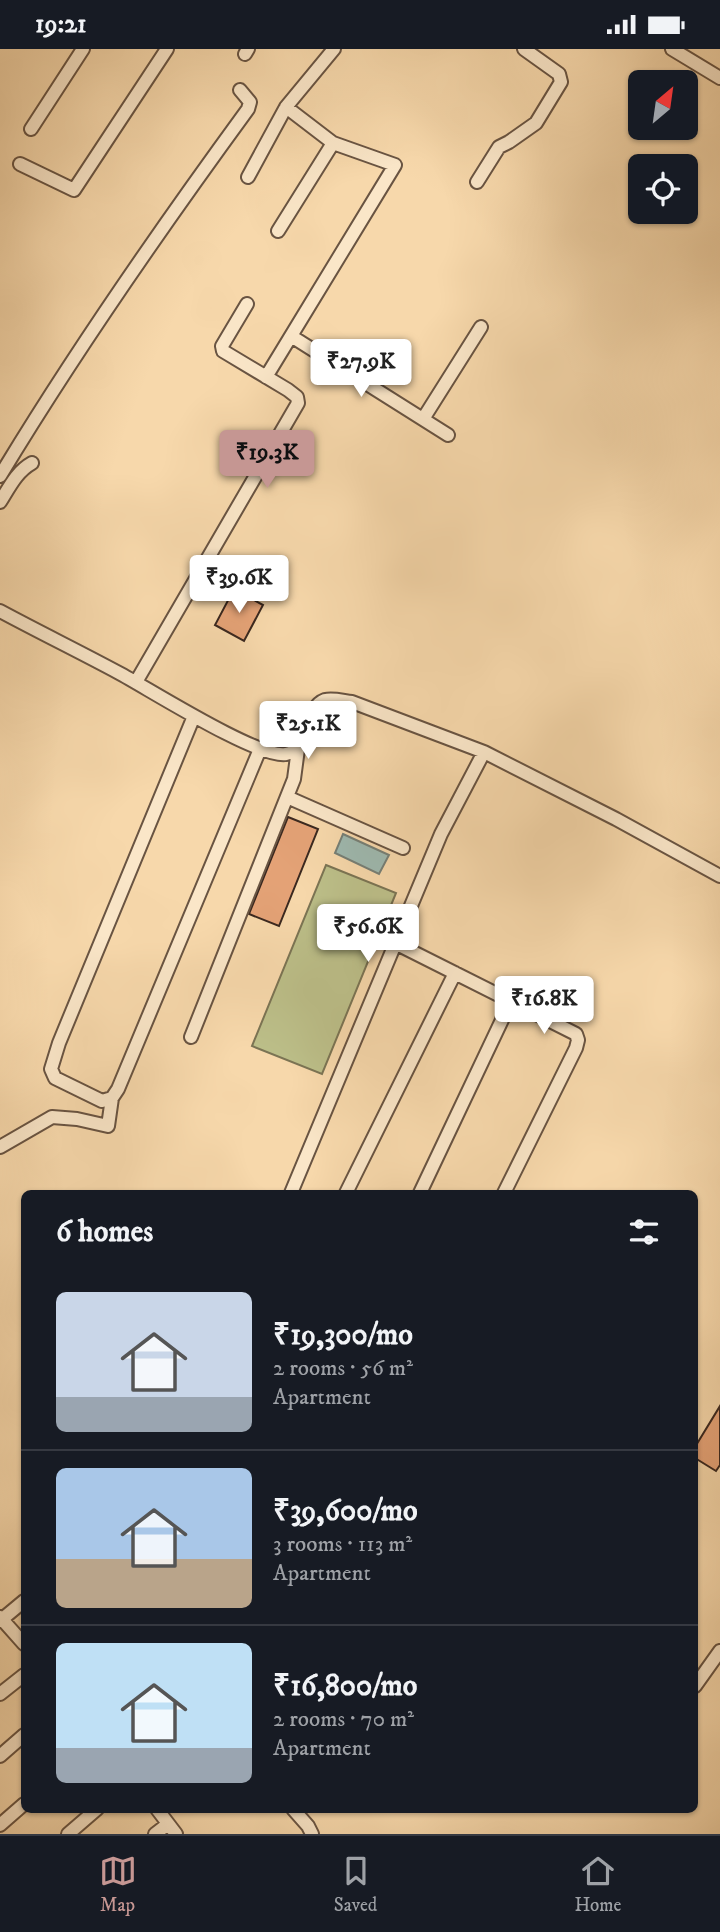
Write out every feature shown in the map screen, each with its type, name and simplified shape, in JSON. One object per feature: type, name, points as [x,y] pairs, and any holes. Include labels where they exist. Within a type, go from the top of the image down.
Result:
[{"type":"street","points":[[31,128],[83,49]]},
{"type":"street","points":[[20,165],[74,190],[166,49]]},
{"type":"street","points":[[248,177],[286,107],[334,49]]},
{"type":"street","points":[[477,182],[499,147],[536,123],[561,82],[559,74],[524,49]]},
{"type":"street","points":[[672,49],[720,78]]},
{"type":"street","points":[[0,476],[114,299],[186,193],[248,109],[250,102],[240,90]]},
{"type":"street","points":[[266,377],[395,165],[333,143],[286,107]]},
{"type":"street","points":[[278,232],[333,143]]},
{"type":"street","points":[[136,682],[298,403],[297,397],[223,351],[222,346],[247,304]]},
{"type":"street","points":[[423,419],[481,327]]},
{"type":"street","points":[[291,336],[448,435]]},
{"type":"street","points":[[0,502],[16,477],[32,463]]},
{"type":"street","points":[[2,617],[136,682],[194,716],[260,749],[286,754],[298,749]]},
{"type":"street","points":[[191,1037],[294,779],[298,749],[317,706],[323,701],[333,699],[352,702],[484,752],[720,876]]},
{"type":"street","points":[[112,1098],[102,1101],[91,1096],[55,1078],[51,1069],[194,716]]},
{"type":"street","points":[[0,1147],[52,1117],[108,1126],[112,1098],[118,1090],[260,749]]},
{"type":"street","points":[[292,1190],[441,834],[484,752]]},
{"type":"street","points":[[287,797],[403,848]]},
{"type":"street","points":[[394,943],[576,1034],[578,1040],[505,1190]]},
{"type":"street","points":[[347,1190],[455,973]]},
{"type":"street","points":[[421,1190],[511,1001]]},
{"type":"street","points":[[21,1603],[1,1619],[21,1641]]},
{"type":"street","points":[[698,1682],[720,1651]]},
{"type":"street","points":[[0,1694],[21,1677]]},
{"type":"street","points":[[0,1756],[21,1738]]},
{"type":"street","points":[[0,1825],[21,1807]]},
{"type":"street","points":[[68,1834],[92,1813]]},
{"type":"street","points":[[155,1834],[172,1829],[160,1813]]},
{"type":"street","points":[[296,1813],[312,1834]]},
{"type":"green space","points":[[326,865],[396,893],[322,1074],[252,1046]]},
{"type":"water","points":[[343,834],[389,855],[379,874],[335,853]]},
{"type":"building","points":[[234,589],[263,605],[244,641],[215,625]]},
{"type":"building","points":[[288,817],[318,829],[279,926],[249,914]]},
{"type":"building","points":[[720,1406],[720,1465],[716,1471],[698,1460],[698,1442]]}]
